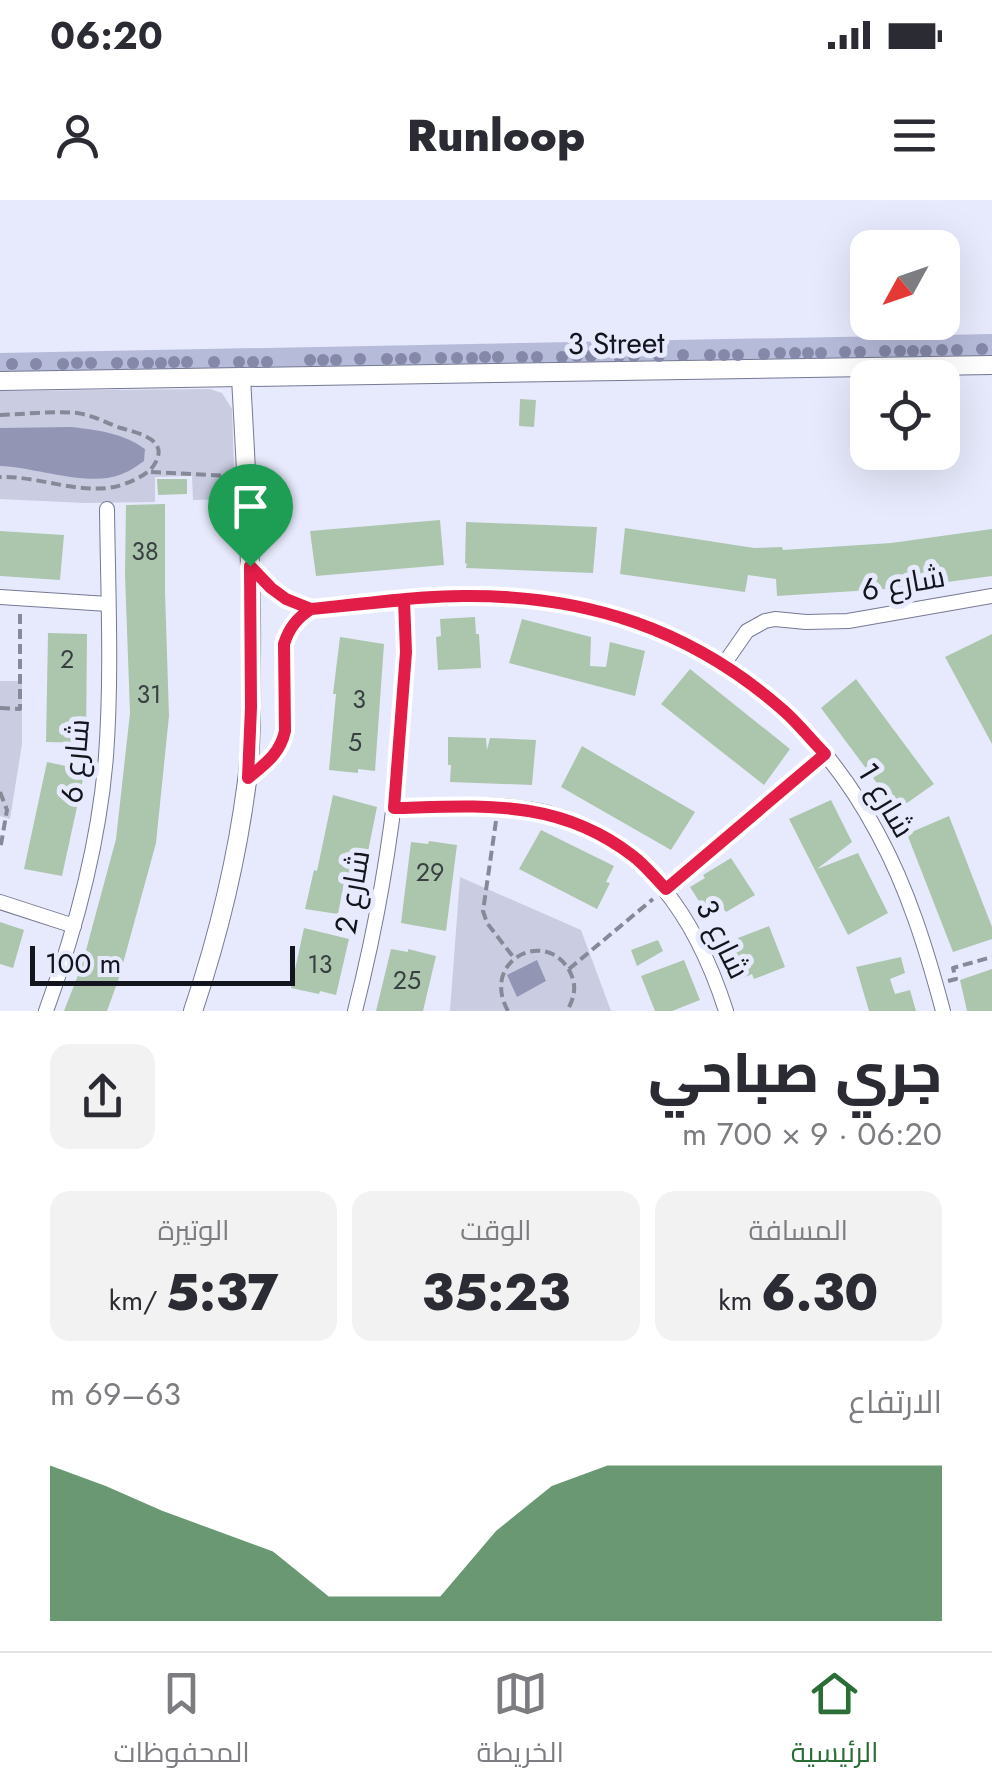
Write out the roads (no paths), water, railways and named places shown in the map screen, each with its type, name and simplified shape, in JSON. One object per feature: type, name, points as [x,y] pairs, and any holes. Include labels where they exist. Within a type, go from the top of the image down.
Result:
[{"type":"street","name":"3 Street","points":[[0,381],[992,364]]},
{"type":"street","points":[[193,1011],[237,848],[248,778],[250,566],[241,377]]},
{"type":"street","name":"شارع 6","points":[[46,1011],[89,866],[104,772],[109,682],[107,510]]},
{"type":"street","points":[[248,778],[282,744],[284,644],[294,623],[311,609],[286,599],[250,566]]},
{"type":"street","name":"شارع 1","points":[[311,609],[460,596],[516,596],[572,604],[626,619],[669,634],[724,664],[786,712],[854,793],[898,877],[943,1011]]},
{"type":"street","points":[[0,598],[108,604]]},
{"type":"street","name":"شارع 6","points":[[724,664],[747,631],[765,621],[848,620],[991,598]]},
{"type":"street","name":"شارع 2","points":[[355,1011],[380,902],[394,808],[406,652],[404,600]]},
{"type":"street","name":"شارع 3","points":[[394,808],[498,806],[548,813],[593,830],[634,856],[666,889],[702,949],[726,1011]]},
{"type":"street","points":[[0,902],[74,926]]}]
